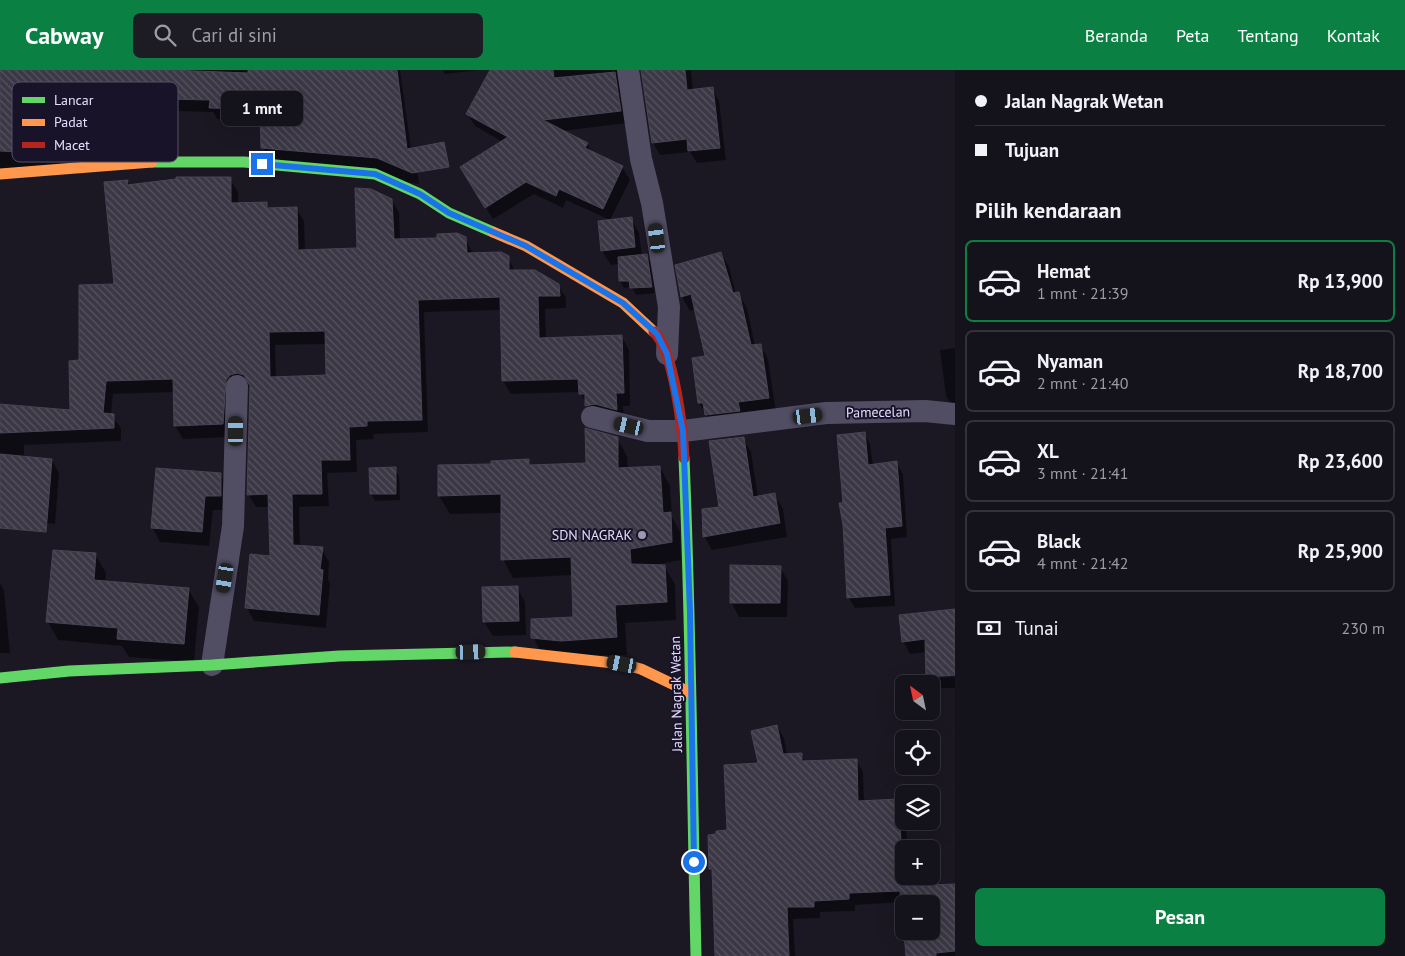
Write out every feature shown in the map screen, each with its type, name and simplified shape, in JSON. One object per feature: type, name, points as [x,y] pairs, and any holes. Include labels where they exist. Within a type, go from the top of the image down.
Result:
[{"type":"street","points":[[628,70],[641,159],[652,203],[669,307],[667,354]]},
{"type":"street","name":"Jalan Nagrak Wetan","points":[[178,161],[244,162],[375,174],[420,194],[449,213],[526,246],[623,303],[657,334],[667,354],[683,431],[690,611],[696,956]]},
{"type":"street","name":"Jalan Nagrak Wetan","points":[[0,174],[154,162]]},
{"type":"street","points":[[212,665],[233,526],[237,386]]},
{"type":"street","name":"Pamecelan","points":[[592,417],[648,431],[683,431],[826,414],[925,411],[955,414]]},
{"type":"street","points":[[0,678],[69,671],[212,665],[338,656],[518,652],[622,664],[641,669],[690,692]]},
{"type":"building","points":[[0,70],[170,70],[248,73],[248,70],[397,70],[407,149],[444,142],[449,167],[412,173],[377,158],[261,148],[260,109],[209,108],[210,100],[178,99],[178,82],[12,82],[12,152],[0,151]]},
{"type":"building","points":[[490,70],[553,70],[554,78],[615,72],[621,111],[543,120],[588,143],[585,148],[623,166],[603,209],[559,189],[556,196],[526,182],[485,208],[460,167],[508,137],[466,114]]},
{"type":"building","points":[[641,70],[685,70],[687,90],[713,87],[720,148],[688,151],[687,139],[652,143]]},
{"type":"building","points":[[176,177],[231,177],[231,203],[267,202],[267,208],[297,207],[298,250],[357,248],[355,188],[371,189],[392,199],[394,239],[437,238],[437,234],[457,233],[466,237],[467,253],[501,252],[509,256],[509,270],[535,270],[559,284],[560,296],[538,296],[539,338],[622,335],[624,393],[616,393],[617,410],[595,404],[585,406],[585,394],[579,394],[578,379],[502,381],[500,297],[418,300],[422,420],[367,421],[367,426],[349,427],[350,460],[321,460],[322,494],[292,494],[293,545],[323,547],[320,569],[323,570],[319,615],[245,608],[250,554],[270,556],[268,494],[247,495],[250,386],[244,375],[237,373],[230,375],[226,380],[223,424],[174,426],[173,379],[106,381],[103,413],[114,414],[114,428],[0,433],[0,404],[70,410],[69,361],[79,360],[79,285],[114,284],[104,182],[128,180],[127,185],[176,179]],"holes":[[[325,331],[326,375],[270,377],[269,332]]]},
{"type":"building","points":[[632,217],[635,247],[601,251],[598,221]]},
{"type":"building","points":[[721,252],[733,293],[739,292],[751,345],[761,344],[769,398],[738,402],[740,411],[705,415],[703,403],[698,403],[692,358],[705,356],[691,294],[681,297],[675,265]]},
{"type":"building","points":[[647,254],[652,287],[630,288],[629,281],[619,281],[618,257]]},
{"type":"building","points":[[585,428],[618,437],[618,468],[660,466],[663,513],[671,512],[672,542],[630,549],[631,564],[665,565],[667,602],[615,605],[617,637],[561,641],[531,638],[531,619],[573,617],[571,557],[501,560],[501,494],[438,496],[438,465],[491,464],[491,461],[529,459],[529,465],[586,463]]},
{"type":"building","points":[[865,432],[868,465],[897,461],[902,526],[885,528],[890,595],[847,598],[843,525],[839,503],[843,503],[837,435]]},
{"type":"building","points":[[744,437],[753,497],[775,493],[780,523],[703,537],[702,509],[719,507],[709,441]]},
{"type":"building","points":[[0,454],[52,459],[46,532],[0,528]]},
{"type":"building","points":[[396,467],[396,494],[370,494],[369,468]]},
{"type":"building","points":[[156,468],[221,473],[221,496],[205,496],[202,532],[151,528]]},
{"type":"building","points":[[53,550],[96,553],[94,580],[189,588],[184,644],[117,639],[118,628],[46,622]]},
{"type":"building","points":[[730,565],[781,566],[780,603],[730,603]]},
{"type":"building","points":[[518,586],[519,621],[483,622],[482,587]]},
{"type":"building","points":[[955,609],[955,675],[926,675],[925,639],[902,642],[899,615]]},
{"type":"building","points":[[777,725],[783,754],[802,753],[802,761],[857,759],[858,801],[895,799],[895,830],[900,830],[901,840],[895,840],[895,885],[955,884],[955,951],[936,953],[936,956],[906,956],[905,940],[940,940],[940,895],[900,895],[900,891],[849,893],[849,899],[814,901],[814,907],[787,907],[789,956],[715,956],[712,869],[709,869],[708,835],[716,834],[716,831],[727,830],[724,765],[758,763],[751,731]]},
{"type":"traffic: fast","points":[[152,162],[244,162],[375,174],[420,194],[449,213],[493,232]]},
{"type":"traffic: fast","points":[[684,458],[696,956]]},
{"type":"traffic: fast","points":[[0,678],[69,671],[212,665],[339,656],[515,652]]},
{"type":"traffic: slow","points":[[0,174],[152,162]]},
{"type":"traffic: slow","points":[[493,232],[526,246],[623,303],[654,332]]},
{"type":"traffic: slow","points":[[515,652],[622,664],[641,669],[689,692]]},
{"type":"traffic: jam","points":[[654,332],[661,341],[672,373],[682,429],[684,458]]},
{"type":"place","name":"SDN NAGRAK","points":[[642,535]]},
{"type":"route","points":[[262,164],[375,174],[420,194],[449,213],[526,246],[623,303],[657,334],[667,354],[683,431],[690,611],[694,862]]}]
